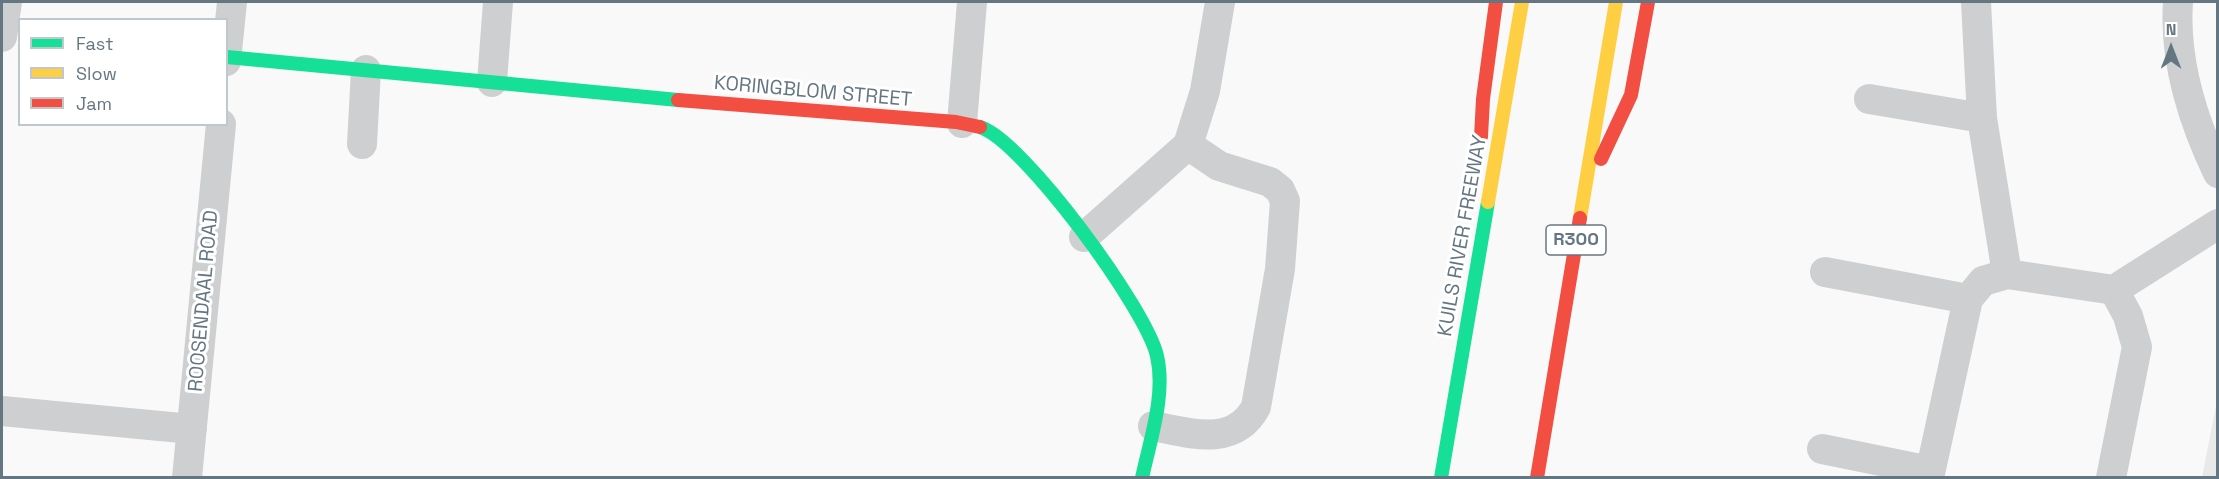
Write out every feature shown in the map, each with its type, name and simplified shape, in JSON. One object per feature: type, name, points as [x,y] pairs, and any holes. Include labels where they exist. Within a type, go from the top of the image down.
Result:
[{"type":"main road","points":[[1477,274],[1483,99],[1496,2]]},
{"type":"main road","name":"KUILS RIVER FREEWAY","points":[[1441,477],[1522,2]]},
{"type":"main road","name":"R300","points":[[1537,477],[1616,2]]},
{"type":"main road","points":[[1583,197],[1631,95],[1648,2]]},
{"type":"main road","name":"KORINGBLOM STREET","points":[[228,59],[807,112],[962,123],[980,127],[1007,143],[1084,237],[1137,310],[1154,342],[1158,375],[1152,426],[1142,477]]},
{"type":"street","points":[[2,37],[7,2]]},
{"type":"street","points":[[228,48],[232,2]]},
{"type":"street","points":[[492,82],[498,2]]},
{"type":"street","points":[[962,123],[972,2]]},
{"type":"street","points":[[1084,237],[1188,145],[1205,91],[1220,2]]},
{"type":"street","points":[[1976,2],[1982,118],[2007,274]]},
{"type":"street","points":[[2178,2],[2182,64],[2195,118],[2217,173]]},
{"type":"street","points":[[362,144],[366,70]]},
{"type":"street","points":[[1869,99],[1982,118]]},
{"type":"street","name":"ROOSENDAAL ROAD","points":[[187,477],[220,126]]},
{"type":"street","points":[[1152,426],[1211,435],[1222,434],[1243,424],[1251,416],[1256,407],[1280,269],[1285,201],[1280,190],[1270,182],[1219,166],[1188,145]]},
{"type":"street","points":[[1821,449],[1930,474],[1968,298],[1983,281],[2007,274],[2114,290],[2217,224]]},
{"type":"street","points":[[1825,272],[1968,298]]},
{"type":"street","points":[[2111,477],[2137,347],[2128,316],[2114,290]]},
{"type":"street","points":[[2,411],[192,429]]},
{"type":"shaded area","points":[[2217,401],[2217,477],[2202,477]]},
{"type":"traffic: fast","points":[[228,57],[678,100]]},
{"type":"traffic: fast","points":[[980,127],[1000,139],[1052,193],[1108,267],[1148,333],[1157,356],[1160,386],[1156,417],[1142,478]]},
{"type":"traffic: fast","points":[[1441,478],[1488,202]]},
{"type":"traffic: slow","points":[[1488,202],[1522,2]]},
{"type":"traffic: slow","points":[[1580,218],[1616,2]]},
{"type":"traffic: jam","points":[[1481,137],[1483,99],[1496,2]]},
{"type":"traffic: jam","points":[[1601,159],[1631,95],[1648,2]]},
{"type":"traffic: jam","points":[[678,100],[956,122],[980,127]]},
{"type":"traffic: jam","points":[[1537,478],[1580,218]]}]
